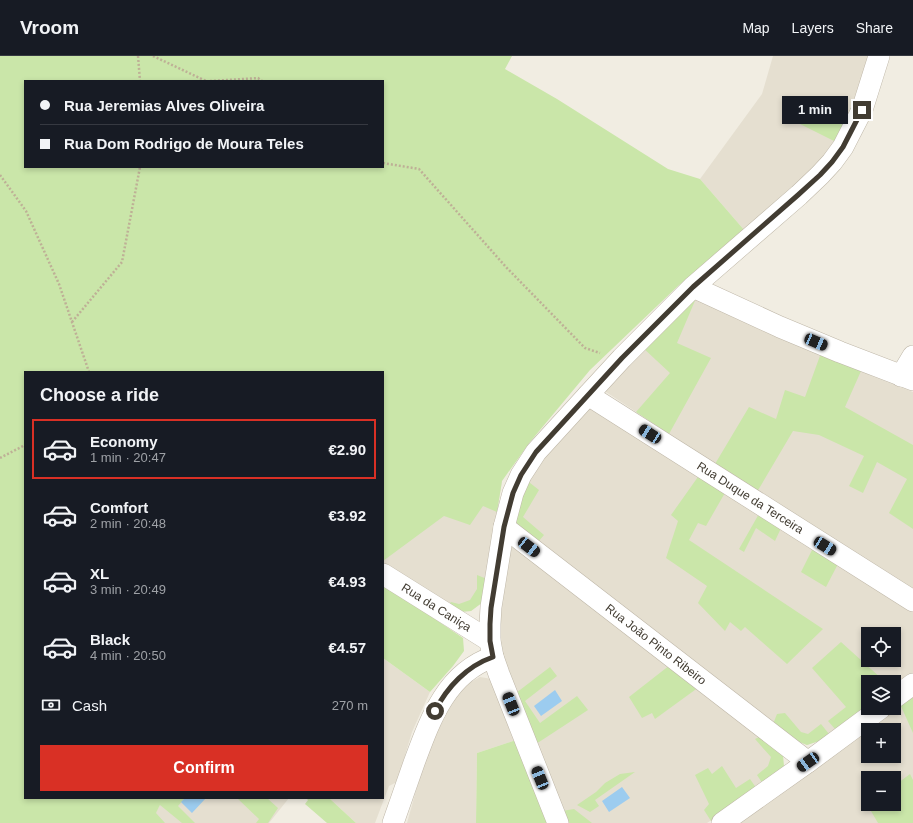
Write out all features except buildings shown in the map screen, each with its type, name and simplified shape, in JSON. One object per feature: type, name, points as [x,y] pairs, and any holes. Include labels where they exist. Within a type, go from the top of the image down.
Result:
[{"type":"street","points":[[558,823],[499,674],[492,649],[490,624],[491,608],[504,527],[513,493],[521,475],[536,452],[622,358],[693,287],[798,195],[832,162],[843,147],[862,110],[879,56]]},
{"type":"street","points":[[693,287],[780,327],[907,378],[913,356]]},
{"type":"street","name":"Rua Duque da Terceira","points":[[588,395],[913,601]]},
{"type":"street","name":"Rua João Pinto Ribeiro","points":[[504,527],[808,762]]},
{"type":"street","name":"Rua da Caniça","points":[[384,575],[470,629],[492,649]]},
{"type":"street","points":[[470,629],[474,638],[475,648],[475,657],[471,668]]},
{"type":"street","points":[[393,823],[430,720],[439,703],[450,687],[482,660],[492,649]]},
{"type":"street","points":[[901,693],[913,684]]},
{"type":"street","points":[[722,823],[872,715]]},
{"type":"path","points":[[138,56],[140,80]]},
{"type":"path","points":[[153,56],[204,80]]},
{"type":"path","points":[[226,80],[258,78],[261,80]]},
{"type":"path","points":[[384,163],[419,169],[506,267],[585,348],[622,358]]},
{"type":"path","points":[[72,322],[122,262],[140,168]]},
{"type":"path","points":[[0,175],[26,211],[59,284],[89,371]]},
{"type":"path","points":[[0,458],[24,446]]},
{"type":"shaded area","points":[[773,56],[870,56],[847,127],[818,166],[745,231],[700,179],[762,94]]},
{"type":"shaded area","points":[[697,296],[874,377],[913,392],[913,592],[822,535],[606,392],[606,382]]},
{"type":"shaded area","points":[[591,405],[913,609],[913,673],[901,682],[901,675],[861,675],[861,711],[819,741],[807,745],[792,739],[517,526],[525,479]]},
{"type":"shaded area","points":[[463,475],[502,481],[483,602],[471,611],[459,612],[384,568],[384,549]]},
{"type":"shaded area","points":[[521,547],[783,755],[776,776],[707,823],[567,823],[500,653],[497,629],[507,554],[512,548]]},
{"type":"shaded area","points":[[384,659],[430,692],[412,732],[397,782],[389,786],[375,823],[356,823],[330,799],[384,799]]},
{"type":"shaded area","points":[[480,677],[492,679],[516,740],[477,753],[476,823],[407,823],[429,744],[440,715],[462,687]]},
{"type":"shaded area","points":[[913,695],[913,823],[739,823],[861,733],[861,763],[901,763],[901,723],[874,723],[885,715],[901,715],[901,704]]},
{"type":"shaded area","points":[[163,799],[288,799],[269,823],[150,823]]},
{"type":"green space","points":[[0,56],[512,56],[505,69],[557,99],[668,169],[700,179],[745,231],[678,286],[590,370],[530,442],[502,481],[497,512],[483,506],[470,525],[444,516],[384,560],[384,371],[24,371],[24,799],[184,799],[178,806],[195,823],[182,823],[160,805],[156,813],[165,823],[0,823]]},
{"type":"green space","points":[[804,104],[847,127],[836,142],[798,123]]},
{"type":"green space","points":[[697,296],[677,343],[711,358],[669,434],[636,412],[670,373],[642,347]]},
{"type":"green space","points":[[821,353],[861,371],[845,407],[913,445],[913,529],[889,513],[907,479],[877,462],[863,493],[849,486],[864,456],[819,435],[793,431],[757,492],[715,464],[749,407],[776,419],[785,390],[805,397]]},
{"type":"green space","points":[[700,474],[726,491],[706,526],[698,523],[689,540],[823,629],[787,664],[745,627],[741,631],[730,622],[725,631],[698,603],[707,586],[666,558],[678,521],[671,515]]},
{"type":"green space","points":[[525,479],[539,490],[523,517],[544,535],[538,542],[517,526],[514,513]]},
{"type":"green space","points":[[760,512],[782,526],[775,541],[756,528],[744,552],[739,549]]},
{"type":"green space","points":[[814,546],[839,562],[826,587],[801,572]]},
{"type":"green space","points":[[477,575],[487,579],[483,602],[471,611],[459,612],[447,606],[451,602],[459,604],[470,600],[477,589]]},
{"type":"green space","points":[[384,585],[463,638],[464,651],[430,692],[384,659]]},
{"type":"green space","points":[[841,642],[861,660],[861,667],[869,667],[878,675],[861,675],[861,711],[835,729],[828,721],[846,707],[812,668]]},
{"type":"green space","points":[[670,665],[699,687],[655,719],[652,713],[642,718],[629,697]]},
{"type":"green space","points":[[550,667],[557,676],[525,701],[540,723],[577,696],[588,710],[536,744],[516,693]]},
{"type":"green space","points":[[913,695],[913,733],[901,706],[901,703]]},
{"type":"green space","points":[[785,713],[801,732],[808,734],[821,724],[829,734],[819,741],[807,745],[792,739],[773,724],[777,714]]},
{"type":"green space","points":[[761,736],[783,755],[784,766],[763,784],[757,775],[768,766],[771,757],[755,739]]},
{"type":"green space","points":[[516,740],[548,823],[476,823],[477,753]]},
{"type":"green space","points":[[722,766],[736,788],[750,779],[757,789],[711,821],[704,810],[709,804],[695,775],[708,768],[712,774]]},
{"type":"green space","points":[[635,772],[595,800],[599,806],[590,812],[577,805],[596,792],[605,783],[620,774]]},
{"type":"green space","points":[[910,774],[913,780],[913,823],[878,823],[871,811],[901,811],[901,781]]},
{"type":"green space","points":[[238,799],[268,799],[278,808],[268,823],[256,823],[259,819]]},
{"type":"green space","points":[[307,799],[330,799],[356,823],[327,823],[305,804],[308,800]]},
{"type":"green space","points":[[574,809],[592,823],[567,823],[562,811]]},
{"type":"water","points":[[555,690],[562,701],[541,716],[534,706]]},
{"type":"water","points":[[622,787],[630,798],[609,812],[602,801]]},
{"type":"water","points":[[184,799],[205,799],[192,813],[181,802]]},
{"type":"route","points":[[435,711],[450,687],[460,677],[482,660],[493,657],[490,641],[491,608],[500,546],[513,493],[521,475],[536,452],[622,358],[693,287],[820,175],[843,147],[862,110]]}]
